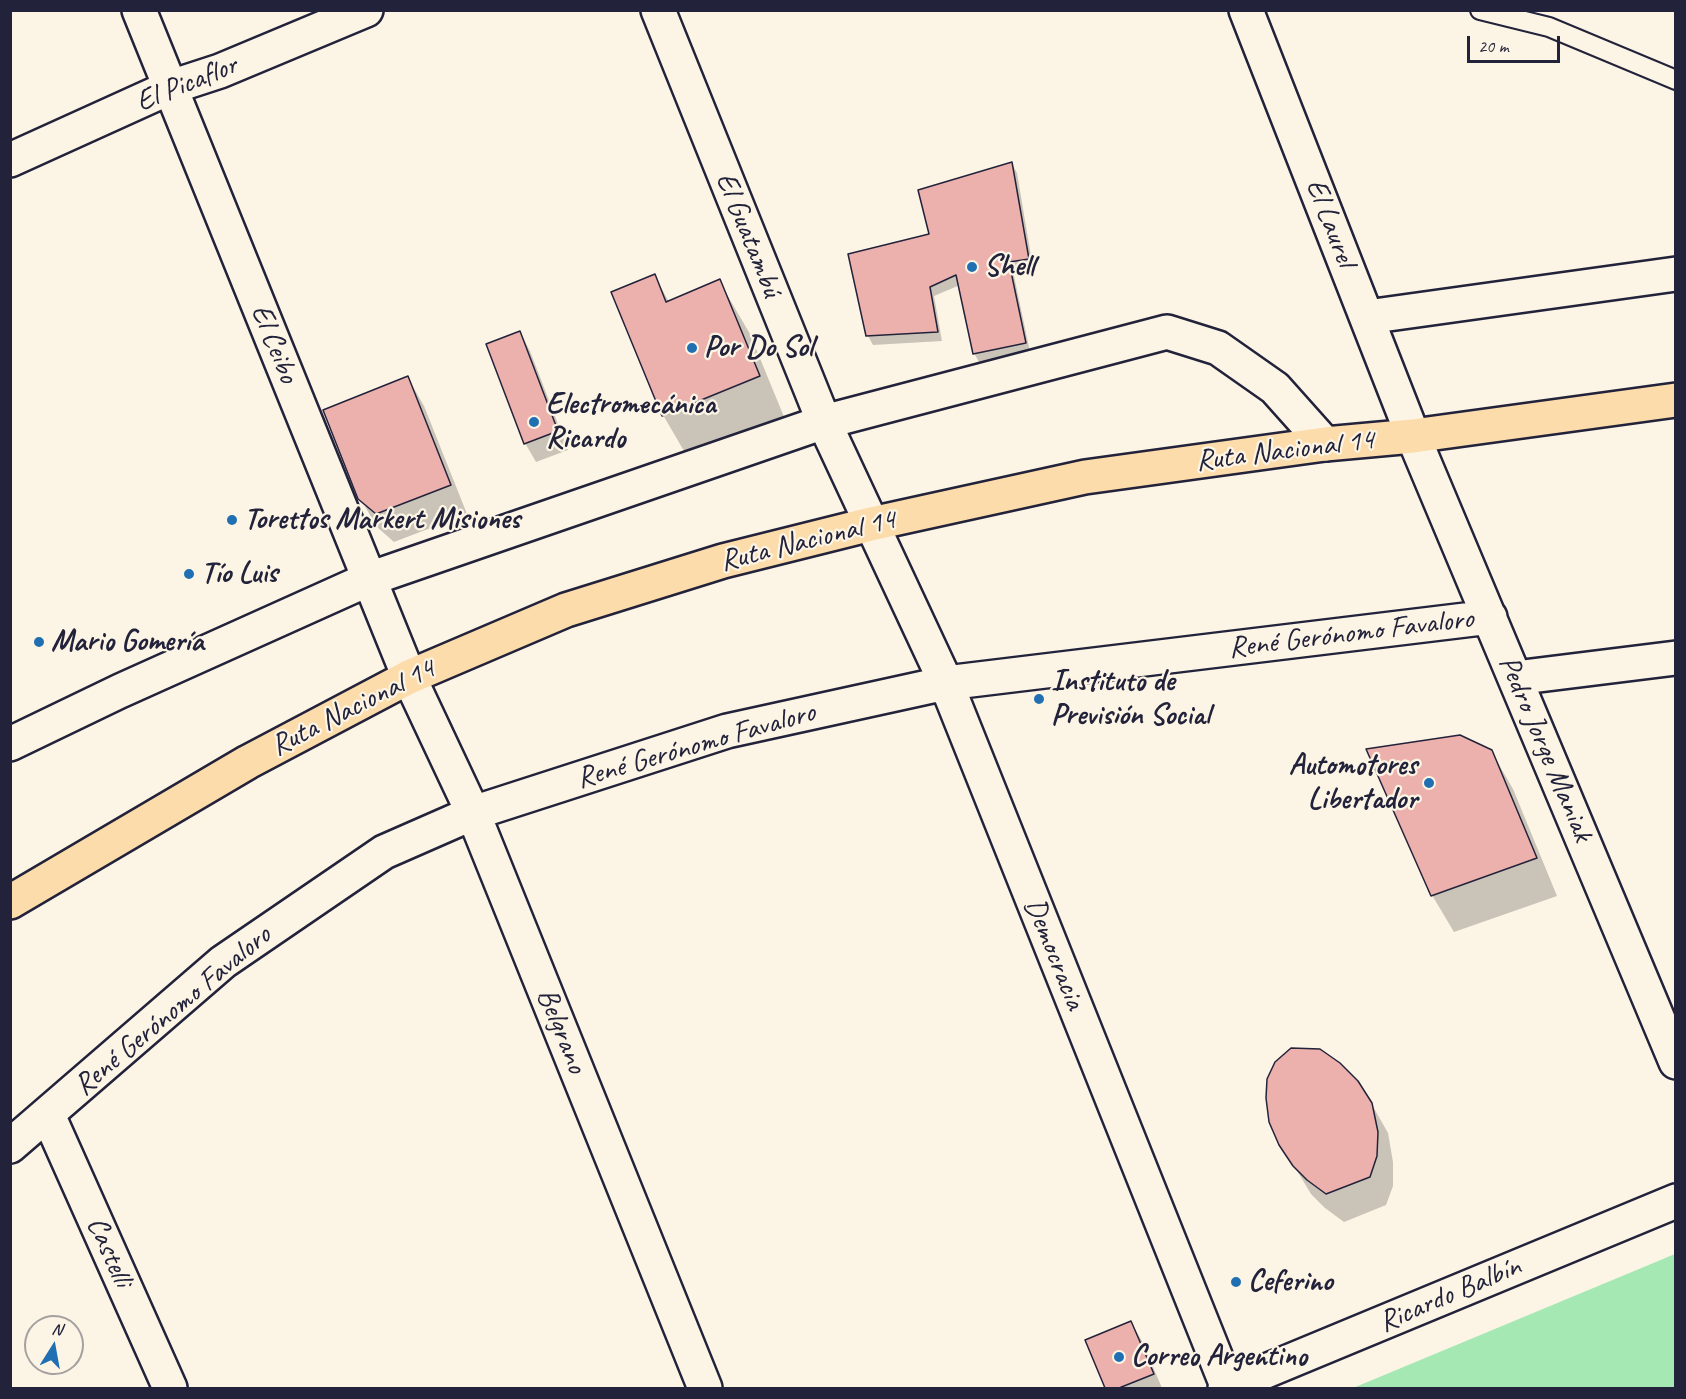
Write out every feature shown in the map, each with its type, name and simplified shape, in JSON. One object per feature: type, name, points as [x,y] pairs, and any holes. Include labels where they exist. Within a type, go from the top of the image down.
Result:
[{"type":"highway","name":"Ruta Nacional 14","points":[[10,902],[248,762],[410,677],[566,610],[723,561],[871,524],[1085,477],[1676,400]]},
{"type":"street","name":"El Ceibo","points":[[139,10],[410,677]]},
{"type":"street","name":"El Picaflor","points":[[10,160],[171,87],[220,71],[366,10]]},
{"type":"street","name":"El Guatambú","points":[[658,10],[824,422],[871,524]]},
{"type":"street","name":"El Laurel","points":[[1246,10],[1413,436]]},
{"type":"street","points":[[1367,317],[1676,274]]},
{"type":"street","points":[[10,744],[120,691],[369,579],[824,422],[1167,332],[1218,348],[1275,388],[1325,444]]},
{"type":"street","name":"Pedro Jorge Maniak","points":[[1413,436],[1676,1062]]},
{"type":"street","name":"Democracia","points":[[871,524],[945,683],[1227,1388]]},
{"type":"street","name":"René Gerónomo Favaloro","points":[[10,1146],[222,962],[384,852],[473,813],[727,731],[945,683],[1490,617]]},
{"type":"street","points":[[1515,678],[1676,658]]},
{"type":"street","name":"Belgrano","points":[[410,677],[473,813],[705,1389]]},
{"type":"street","name":"Castelli","points":[[48,1115],[170,1389]]},
{"type":"street","name":"Ricardo Balbín","points":[[1227,1388],[1676,1201]]},
{"type":"lane","points":[[1480,10],[1549,27],[1676,80]]},
{"type":"green space","points":[[1675,1254],[1675,1388],[1353,1388]]},
{"type":"building","points":[[1012,162],[1029,259],[1009,262],[1026,343],[973,354],[956,275],[930,287],[938,332],[866,336],[848,254],[929,234],[918,190]]},
{"type":"building","points":[[655,274],[666,302],[720,279],[760,376],[662,416],[611,292]]},
{"type":"building","points":[[520,331],[558,431],[524,444],[486,344]]},
{"type":"building","points":[[408,376],[451,485],[376,514],[358,499],[323,410]]},
{"type":"building","points":[[1460,735],[1492,750],[1537,858],[1431,896],[1366,749]]},
{"type":"building","points":[[1291,1048],[1320,1049],[1340,1063],[1358,1081],[1372,1103],[1378,1132],[1377,1156],[1370,1177],[1326,1194],[1293,1166],[1279,1145],[1269,1122],[1266,1098],[1267,1079],[1275,1062]]},
{"type":"building","name":"Correo Argentino","points":[[1131,1321],[1154,1374],[1119,1388],[1105,1388],[1085,1340]]},
{"type":"place","name":"Shell","points":[[972,267]]},
{"type":"place","name":"Por Do Sol","points":[[692,348]]},
{"type":"place","name":"Electromecánica Ricardo","points":[[534,422]]},
{"type":"place","name":"Torettos Markert Misiones","points":[[232,520]]},
{"type":"place","name":"Tío Luis","points":[[189,574]]},
{"type":"place","name":"Mario Gomería","points":[[39,642]]},
{"type":"place","name":"Instituto de Previsión Social","points":[[1039,699]]},
{"type":"place","name":"Automotores Libertador","points":[[1429,783]]},
{"type":"place","name":"Ceferino","points":[[1236,1282]]},
{"type":"place","name":"Correo Argentino","points":[[1119,1357]]}]
